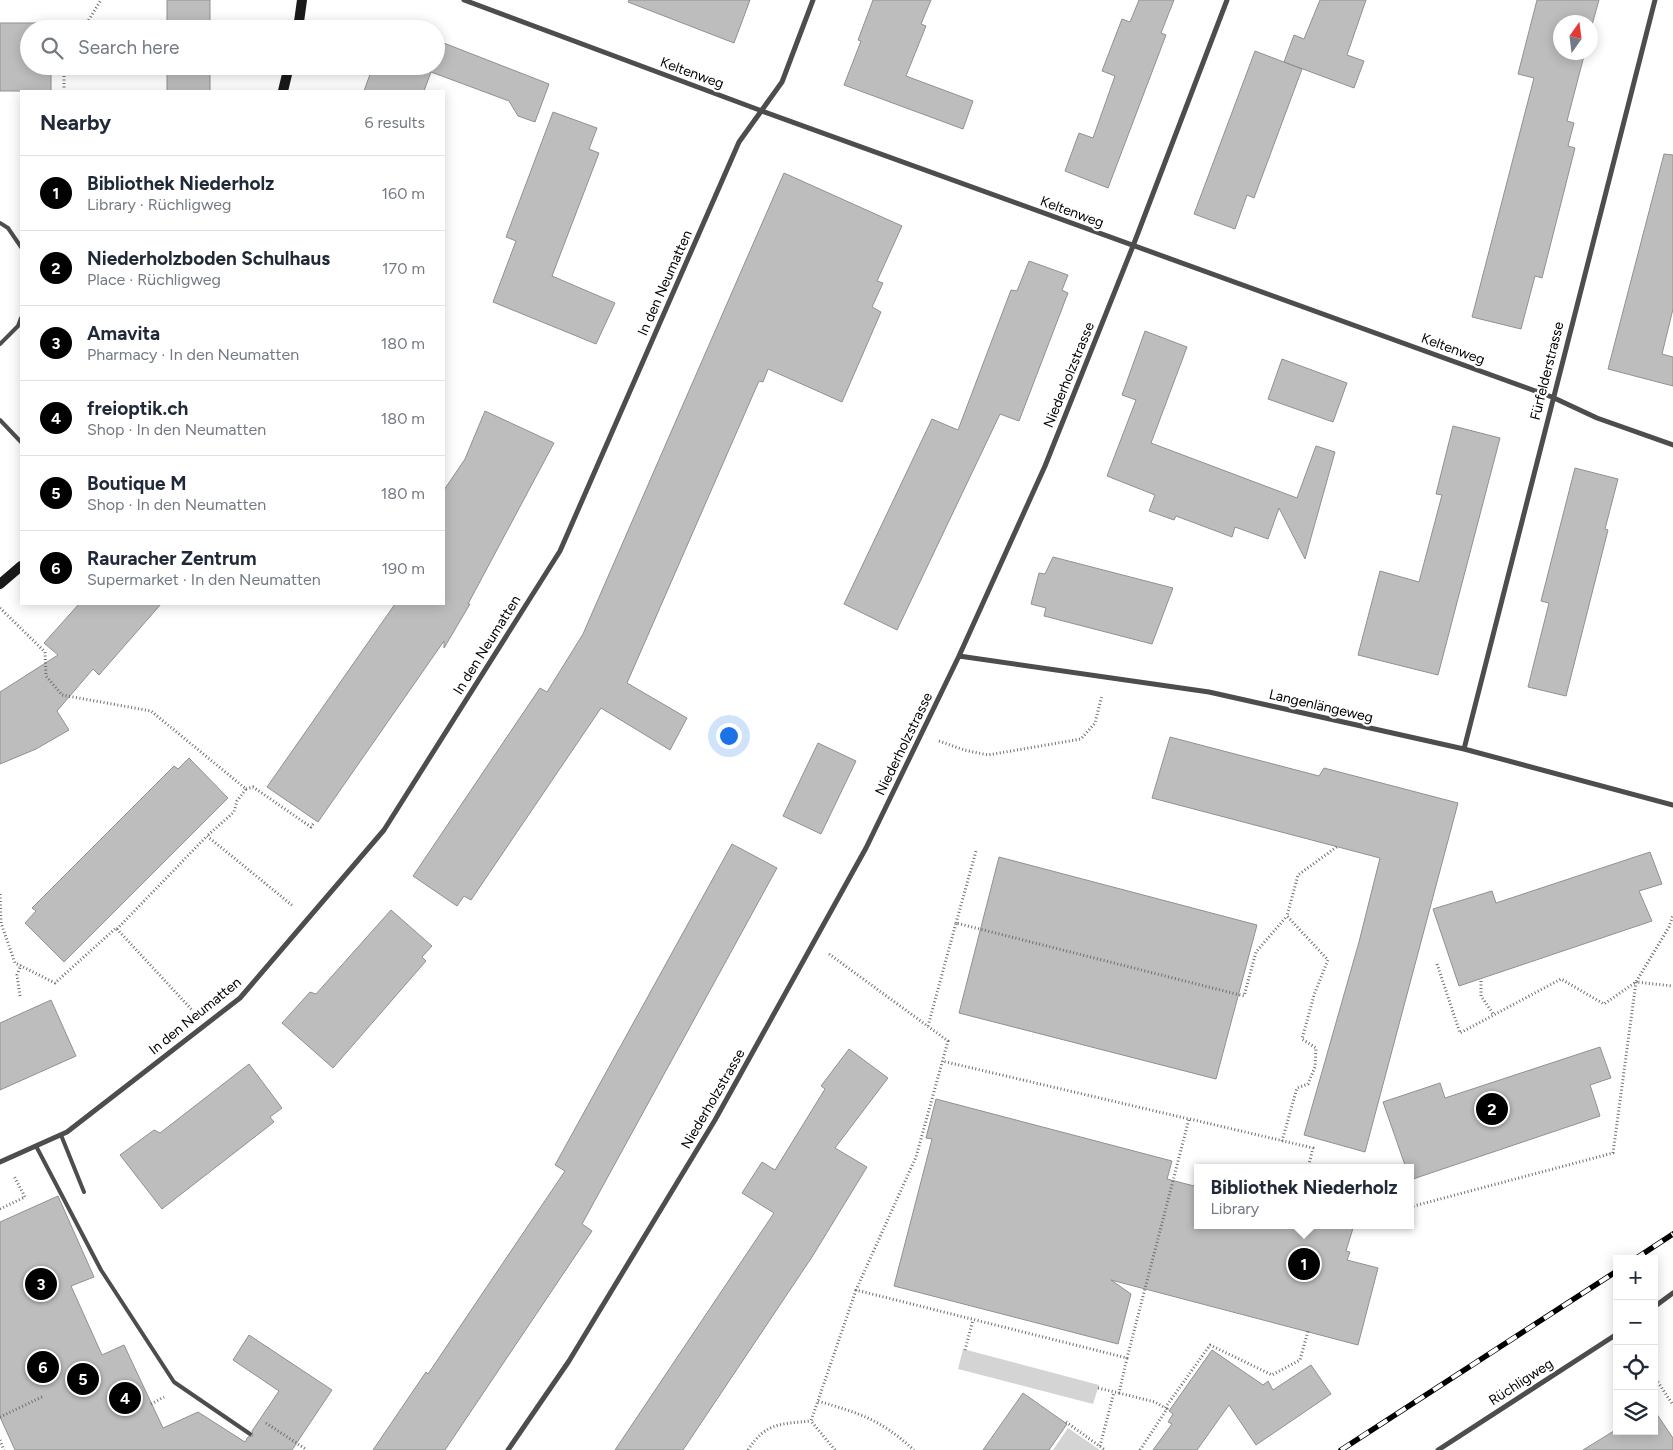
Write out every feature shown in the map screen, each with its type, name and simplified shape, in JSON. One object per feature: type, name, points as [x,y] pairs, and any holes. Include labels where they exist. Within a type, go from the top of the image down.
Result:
[{"type":"main road","points":[[299,20],[302,0]]},
{"type":"main road","points":[[283,90],[287,75]]},
{"type":"main road","points":[[0,584],[20,567]]},
{"type":"street","name":"Keltenweg","points":[[464,0],[762,111],[1552,397],[1597,418],[1673,445]]},
{"type":"street","name":"In den Neumatten","points":[[2,1161],[61,1135],[240,998],[384,830],[560,551],[739,142],[782,82],[813,0]]},
{"type":"street","name":"Niederholzstrasse","points":[[508,1450],[569,1361],[715,1120],[866,848],[959,656],[1045,466],[1133,246],[1227,0]]},
{"type":"street","name":"Fürfelderstrasse","points":[[1464,749],[1552,397],[1655,0]]},
{"type":"street","name":"Langenlängeweg","points":[[959,656],[1209,692],[1464,749],[1673,805]]},
{"type":"street","points":[[1658,1304],[1673,1293]]},
{"type":"street","name":"Rüchligweg","points":[[1438,1450],[1613,1337]]},
{"type":"lane","points":[[0,223],[8,228],[20,246]]},
{"type":"lane","points":[[0,344],[18,326],[20,321]]},
{"type":"lane","points":[[0,420],[20,441]]},
{"type":"lane","points":[[61,1135],[84,1192]]},
{"type":"lane","points":[[36,1146],[101,1270],[174,1382],[250,1434]]},
{"type":"path","points":[[89,20],[101,0]]},
{"type":"path","points":[[64,75],[64,90]]},
{"type":"path","points":[[0,608],[45,652],[46,676],[62,695],[150,711],[246,789]]},
{"type":"path","points":[[921,735],[964,750],[988,755],[1081,739],[1096,723],[1099,708]]},
{"type":"path","points":[[0,894],[1,923],[15,963],[55,983],[117,929],[207,836],[234,812],[237,801],[246,789],[253,787],[311,827],[314,823]]},
{"type":"path","points":[[207,836],[308,918]]},
{"type":"path","points":[[956,923],[1244,996],[1256,952],[1287,916],[1298,875],[1338,846]]},
{"type":"path","points":[[928,1026],[976,850]]},
{"type":"path","points":[[1414,1206],[1613,1153],[1636,982],[1669,927],[1673,915]]},
{"type":"path","points":[[1282,1141],[1296,1088],[1308,1084],[1315,1067],[1316,1048],[1302,1039],[1314,995],[1328,960],[1287,916]]},
{"type":"path","points":[[117,929],[206,1024]]},
{"type":"path","points":[[811,1421],[856,1290],[916,1157],[948,1040],[813,943]]},
{"type":"path","points":[[1437,964],[1460,1033],[1561,979],[1604,1004],[1636,982],[1673,986]]},
{"type":"path","points":[[20,996],[17,975],[21,965]]},
{"type":"path","points":[[1481,981],[1481,996],[1494,1014]]},
{"type":"path","points":[[942,1061],[1313,1148],[1309,1164]]},
{"type":"path","points":[[1100,1446],[1127,1358],[1189,1118]]},
{"type":"path","points":[[0,1209],[25,1197],[2,1161]]},
{"type":"path","points":[[856,1290],[1127,1358]]},
{"type":"path","points":[[966,1350],[974,1320]]},
{"type":"path","points":[[1140,1450],[1167,1410],[1165,1408],[1210,1345],[1272,1375],[1300,1360],[1308,1332]]},
{"type":"path","points":[[1658,1382],[1673,1405]]},
{"type":"path","points":[[1098,1388],[1156,1402],[1165,1408]]},
{"type":"path","points":[[0,1417],[44,1396]]},
{"type":"path","points":[[818,1401],[868,1416],[892,1430],[914,1450]]},
{"type":"path","points":[[748,1450],[754,1441],[774,1425],[811,1421]]},
{"type":"path","points":[[811,1421],[835,1450]]},
{"type":"path","points":[[1066,1422],[1105,1450]]},
{"type":"path","points":[[0,1440],[2,1448]]},
{"type":"shaded area","points":[[963,1349],[1099,1385],[1093,1404],[958,1369]]},
{"type":"shaded area","points":[[1068,1428],[1100,1450],[1053,1450]]},
{"type":"building","points":[[167,0],[210,0],[210,20],[167,20]]},
{"type":"building","points":[[629,0],[750,0],[734,43],[628,2]]},
{"type":"building","points":[[873,0],[931,0],[921,24],[926,26],[906,76],[973,101],[963,129],[844,85],[861,41],[858,40]]},
{"type":"building","points":[[1139,0],[1174,0],[1161,33],[1166,35],[1108,188],[1065,171],[1079,133],[1093,138],[1115,76],[1102,71],[1122,19],[1130,22]]},
{"type":"building","points":[[1320,0],[1366,0],[1347,55],[1364,61],[1354,88],[1284,62],[1294,35],[1304,39]]},
{"type":"building","points":[[1537,0],[1599,0],[1595,15],[1553,15],[1553,60],[1583,60],[1567,121],[1574,123],[1568,146],[1575,148],[1542,278],[1535,276],[1521,329],[1472,317],[1534,78],[1518,74]]},
{"type":"building","points":[[0,23],[20,23],[20,75],[51,75],[51,90],[0,91]]},
{"type":"building","points":[[445,44],[549,84],[535,122],[518,116],[509,101],[439,75],[445,75]]},
{"type":"building","points":[[1255,51],[1302,69],[1254,198],[1247,195],[1235,229],[1194,214]]},
{"type":"building","points":[[167,75],[210,75],[210,90],[167,90]]},
{"type":"building","points":[[370,75],[430,75],[424,90],[364,90]]},
{"type":"building","points":[[553,112],[597,128],[589,149],[599,153],[552,276],[615,303],[596,344],[493,302],[516,241],[506,237]]},
{"type":"building","points":[[1664,154],[1673,155],[1673,309],[1662,354],[1673,357],[1673,386],[1608,369]]},
{"type":"building","points":[[784,173],[902,226],[877,281],[883,283],[872,307],[881,312],[842,402],[768,369],[763,382],[759,381],[627,683],[687,718],[670,750],[601,708],[471,900],[464,896],[457,906],[413,876],[540,688],[547,692],[583,634]]},
{"type":"building","points":[[1029,261],[1068,275],[1062,290],[1068,293],[1019,421],[1000,414],[897,630],[844,604],[932,419],[958,430],[1011,290],[1017,291]]},
{"type":"building","points":[[1145,331],[1187,347],[1151,443],[1297,498],[1316,446],[1335,452],[1305,559],[1279,508],[1268,539],[1235,527],[1232,537],[1176,516],[1174,520],[1149,511],[1155,495],[1107,476],[1136,400],[1122,395]]},
{"type":"building","points":[[1282,359],[1347,383],[1333,422],[1268,399]]},
{"type":"building","points":[[485,411],[554,443],[468,604],[470,604],[444,648],[444,641],[318,822],[267,787],[394,605],[445,605],[445,489],[465,459]]},
{"type":"building","points":[[1453,426],[1500,438],[1438,675],[1358,655],[1380,571],[1419,582],[1442,495],[1436,494]]},
{"type":"building","points":[[1575,468],[1618,479],[1605,529],[1608,530],[1566,696],[1528,687],[1549,603],[1541,601]]},
{"type":"building","points":[[1053,557],[1173,588],[1152,644],[1044,616],[1046,608],[1031,604],[1039,573],[1045,574]]},
{"type":"building","points":[[78,605],[160,605],[99,675],[93,669],[57,711],[69,730],[36,749],[0,764],[0,692],[58,655],[44,643]]},
{"type":"building","points":[[1170,737],[1319,776],[1324,768],[1458,803],[1365,1152],[1304,1135],[1359,942],[1380,858],[1152,798]]},
{"type":"building","points":[[818,743],[856,761],[821,834],[783,816]]},
{"type":"building","points":[[189,758],[228,798],[64,962],[25,923],[36,911],[32,908],[174,766],[178,769]]},
{"type":"building","points":[[732,844],[777,868],[582,1224],[592,1231],[445,1450],[373,1450],[426,1372],[428,1374],[565,1171],[555,1165]]},
{"type":"building","points":[[1650,852],[1662,884],[1639,891],[1652,921],[1459,986],[1433,909],[1492,891],[1496,903]]},
{"type":"building","points":[[999,857],[1257,925],[1216,1079],[959,1013]]},
{"type":"building","points":[[391,910],[432,946],[422,957],[426,961],[333,1068],[282,1023],[310,992],[316,994]]},
{"type":"building","points":[[51,1000],[76,1056],[0,1090],[0,1023]]},
{"type":"building","points":[[1600,1047],[1611,1078],[1590,1085],[1600,1116],[1414,1179],[1414,1164],[1405,1164],[1383,1102],[1440,1083],[1445,1098]]},
{"type":"building","points":[[849,1049],[888,1078],[835,1148],[867,1167],[812,1257],[683,1450],[615,1450],[774,1213],[742,1193],[762,1162],[775,1170],[825,1089],[821,1086]]},
{"type":"building","points":[[249,1064],[282,1108],[270,1117],[274,1122],[162,1209],[120,1155],[154,1130],[160,1133]]},
{"type":"building","points":[[936,1099],[1172,1161],[1167,1179],[1194,1186],[1194,1229],[1353,1229],[1346,1251],[1350,1252],[1347,1260],[1378,1268],[1358,1345],[1111,1280],[1131,1294],[1118,1344],[894,1286],[932,1139],[926,1138]]},
{"type":"building","points":[[58,1196],[94,1277],[71,1286],[102,1355],[124,1345],[163,1428],[198,1412],[245,1442],[248,1437],[253,1436],[252,1431],[279,1391],[233,1360],[249,1335],[332,1390],[292,1450],[15,1450],[0,1417],[0,1222]]},
{"type":"building","points":[[1212,1350],[1263,1385],[1268,1381],[1273,1390],[1311,1365],[1331,1394],[1256,1445],[1229,1405],[1197,1450],[1153,1450],[1172,1424],[1168,1422],[1173,1414],[1169,1411]]},
{"type":"building","points":[[1023,1393],[1067,1424],[1049,1450],[983,1450]]},
{"type":"building","points":[[1658,1416],[1673,1438],[1673,1450],[1583,1450],[1613,1431],[1613,1435],[1658,1435]]},
{"type":"railway","points":[[1641,1255],[1673,1234]]},
{"type":"railway","points":[[1341,1450],[1613,1274]]},
{"type":"place","name":"Niederholzboden Schulhaus","points":[[1492,1109]]},
{"type":"place","name":"Bibliothek Niederholz","points":[[1304,1264]]},
{"type":"place","name":"Amavita","points":[[41,1284]]},
{"type":"place","name":"Rauracher Zentrum","points":[[43,1367]]},
{"type":"place","name":"Boutique M","points":[[83,1379]]},
{"type":"place","name":"freioptik.ch","points":[[125,1398]]}]
